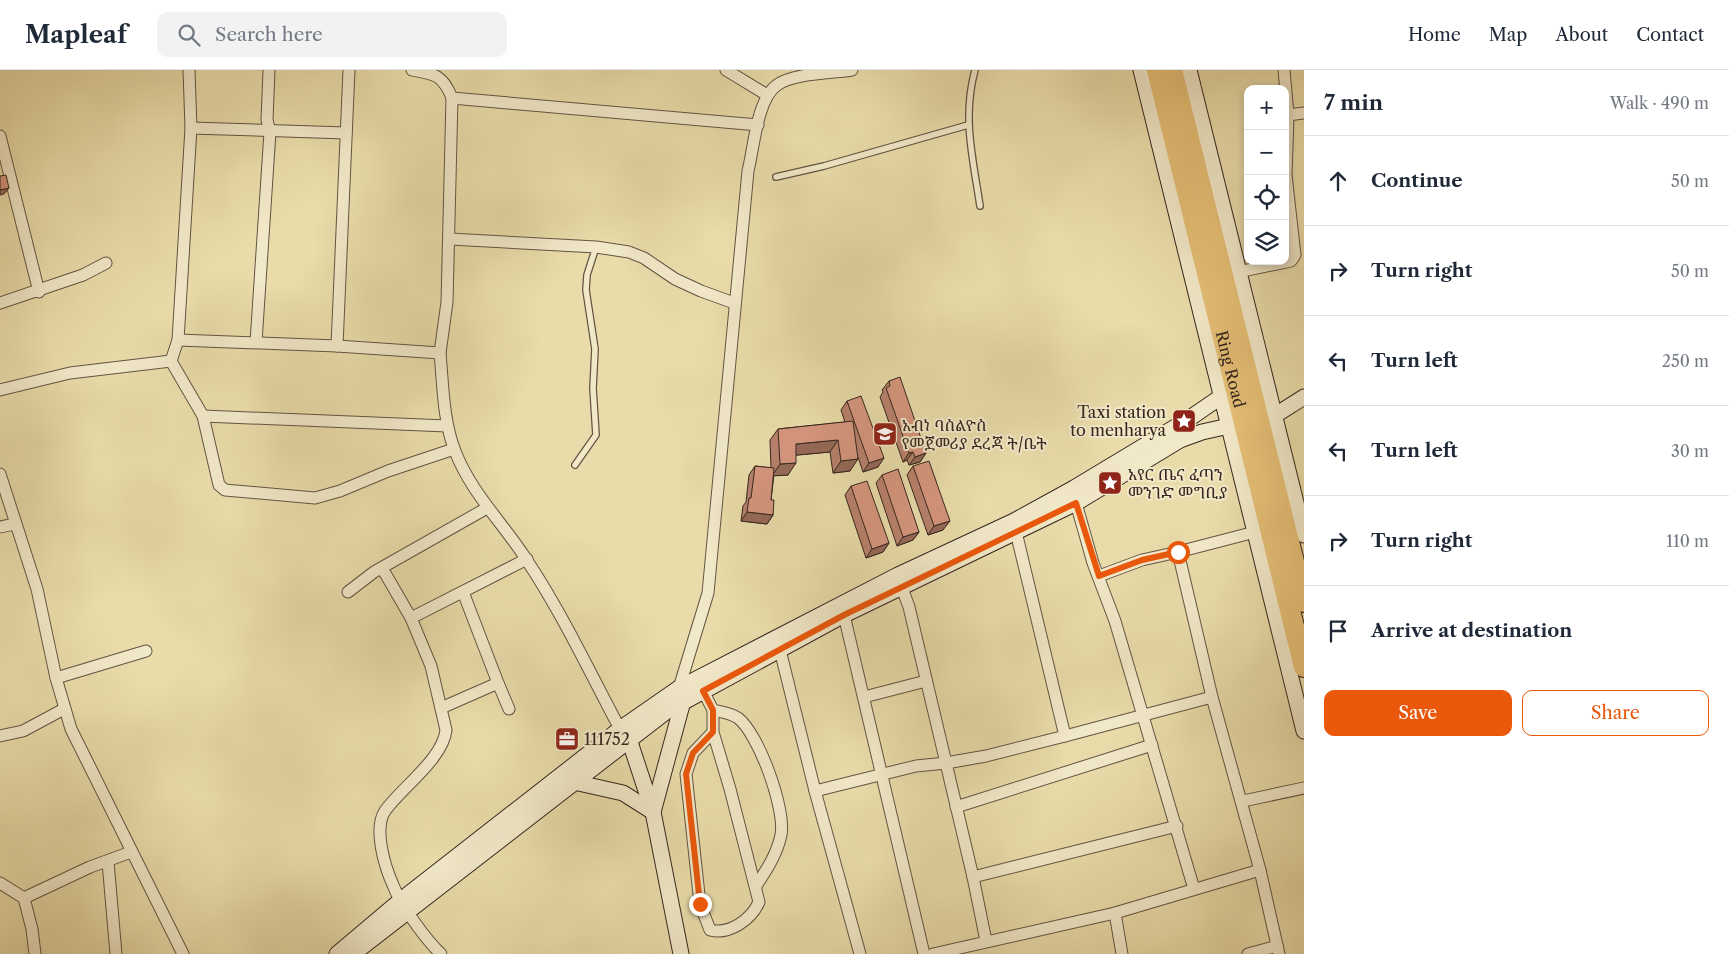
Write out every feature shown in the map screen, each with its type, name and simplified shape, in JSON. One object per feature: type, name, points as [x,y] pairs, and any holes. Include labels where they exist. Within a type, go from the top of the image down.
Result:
[{"type":"highway","name":"Ring Road","points":[[1157,70],[1304,667]]},
{"type":"highway","name":"Ring Road","points":[[1172,70],[1304,602]]},
{"type":"street","points":[[189,70],[191,128],[178,340],[171,362],[203,416],[219,485],[225,490],[320,497],[454,449]]},
{"type":"street","points":[[256,342],[270,132],[267,120],[269,70]]},
{"type":"street","points":[[337,346],[348,70]]},
{"type":"street","points":[[412,70],[430,73],[444,81],[452,98],[450,239],[447,302],[440,353],[447,426],[454,449],[465,472],[487,508],[527,559],[560,612],[625,734],[653,812],[681,954]]},
{"type":"street","points":[[726,70],[767,95]]},
{"type":"street","points":[[653,812],[681,694],[708,593],[748,171],[758,125],[767,95],[778,84],[790,79],[852,70]]},
{"type":"street","points":[[1141,70],[1304,731]]},
{"type":"street","points":[[1189,70],[1304,535]]},
{"type":"street","points":[[1284,70],[1285,85]]},
{"type":"street","points":[[452,98],[758,125]]},
{"type":"street","points":[[1289,115],[1304,113]]},
{"type":"street","points":[[191,128],[346,133]]},
{"type":"street","points":[[1238,272],[1281,264],[1291,261],[1295,255],[1286,175],[1288,130]]},
{"type":"street","points":[[0,136],[39,292]]},
{"type":"street","points":[[450,239],[596,247],[637,254],[674,279],[734,303]]},
{"type":"street","points":[[0,303],[84,276],[106,264]]},
{"type":"street","points":[[178,340],[337,346],[440,353]]},
{"type":"street","points":[[0,390],[70,373],[171,362]]},
{"type":"street","points":[[353,954],[404,905],[625,734],[681,694],[900,581],[1074,488],[1187,420],[1222,396]]},
{"type":"street","points":[[1274,416],[1304,397]]},
{"type":"street","points":[[203,416],[447,426]]},
{"type":"street","points":[[681,694],[703,691],[844,615],[900,581],[1016,532],[1076,503],[1180,440],[1202,432],[1229,426]]},
{"type":"street","points":[[0,474],[37,589],[56,678],[71,729],[183,954]]},
{"type":"street","points":[[1076,503],[1099,576],[1116,621],[1194,889]]},
{"type":"street","points":[[348,592],[359,582],[382,568],[487,508]]},
{"type":"street","points":[[0,527],[15,524]]},
{"type":"street","points":[[1016,532],[1065,736]]},
{"type":"street","points":[[1099,576],[1142,560],[1255,532]]},
{"type":"street","points":[[1178,552],[1212,697],[1243,801],[1278,950],[1248,954]]},
{"type":"street","points":[[412,618],[527,559]]},
{"type":"street","points":[[382,568],[412,618],[431,666],[446,730],[445,739],[421,772],[384,812],[380,823],[386,866],[393,886],[404,905],[441,954]]},
{"type":"street","points":[[900,581],[946,763],[986,941]]},
{"type":"street","points":[[463,592],[509,709]]},
{"type":"street","points":[[844,615],[883,773],[924,954]]},
{"type":"street","points":[[780,650],[815,791],[860,954]]},
{"type":"street","points":[[56,678],[146,651]]},
{"type":"street","points":[[864,697],[926,681]]},
{"type":"street","points":[[441,708],[498,683]]},
{"type":"street","points":[[703,691],[713,710],[713,732],[759,902],[756,910],[730,930],[718,932],[710,930],[700,904],[686,774],[693,753],[713,732]]},
{"type":"street","points":[[815,791],[883,773],[916,766],[946,763],[1065,736],[1212,697]]},
{"type":"street","points":[[0,736],[23,731],[64,709]]},
{"type":"street","points":[[713,710],[730,713],[745,725],[766,762],[774,788],[782,832],[775,856],[756,886]]},
{"type":"street","points":[[337,954],[574,782],[625,734]]},
{"type":"street","points":[[956,807],[1152,745]]},
{"type":"street","points":[[574,782],[623,793],[653,812]]},
{"type":"street","points":[[1243,801],[1304,788]]},
{"type":"street","points":[[973,877],[1177,826]]},
{"type":"street","points":[[24,898],[90,866],[108,862],[131,852]]},
{"type":"street","points":[[108,862],[116,954]]},
{"type":"street","points":[[933,954],[955,951],[986,941],[1115,913],[1260,870]]},
{"type":"street","points":[[0,884],[24,898],[32,929],[35,954]]},
{"type":"street","points":[[1115,913],[1122,954]]},
{"type":"lane","points":[[975,70],[968,104],[968,125],[980,206]]},
{"type":"lane","points":[[776,178],[968,125]]},
{"type":"lane","points":[[575,465],[596,435],[593,388],[595,349],[586,290],[587,274],[596,247]]},
{"type":"building","points":[[6,175],[9,188],[0,190],[0,176]]},
{"type":"building","points":[[900,377],[926,453],[915,457],[913,452],[909,453],[886,388],[890,386],[889,381]]},
{"type":"building","points":[[861,396],[884,458],[869,463],[847,401]]},
{"type":"building","points":[[853,421],[858,459],[841,461],[838,440],[796,444],[796,463],[780,464],[778,429]]},
{"type":"building","points":[[929,461],[950,521],[934,526],[913,466]]},
{"type":"building","points":[[755,466],[774,468],[771,500],[774,500],[773,515],[747,512],[749,498],[751,498]]},
{"type":"building","points":[[898,469],[919,532],[903,537],[882,475]]},
{"type":"building","points":[[867,481],[889,543],[872,549],[851,486]]},
{"type":"place","name":"Taxi station to menharya","points":[[1184,421]]},
{"type":"place","name":"አብነ ባስልዮስ የመጀመሪያ ደረጃ ት/ቤት","points":[[885,434]]},
{"type":"place","name":"አየር ጤና ፈጣን መንገድ መግቢያ","points":[[1110,483]]},
{"type":"place","name":"111752","points":[[567,739]]},
{"type":"route","points":[[700,904],[686,774],[693,753],[713,732],[713,710],[703,691],[844,615],[1076,503],[1093,562],[1099,576],[1142,560],[1178,552]]}]
